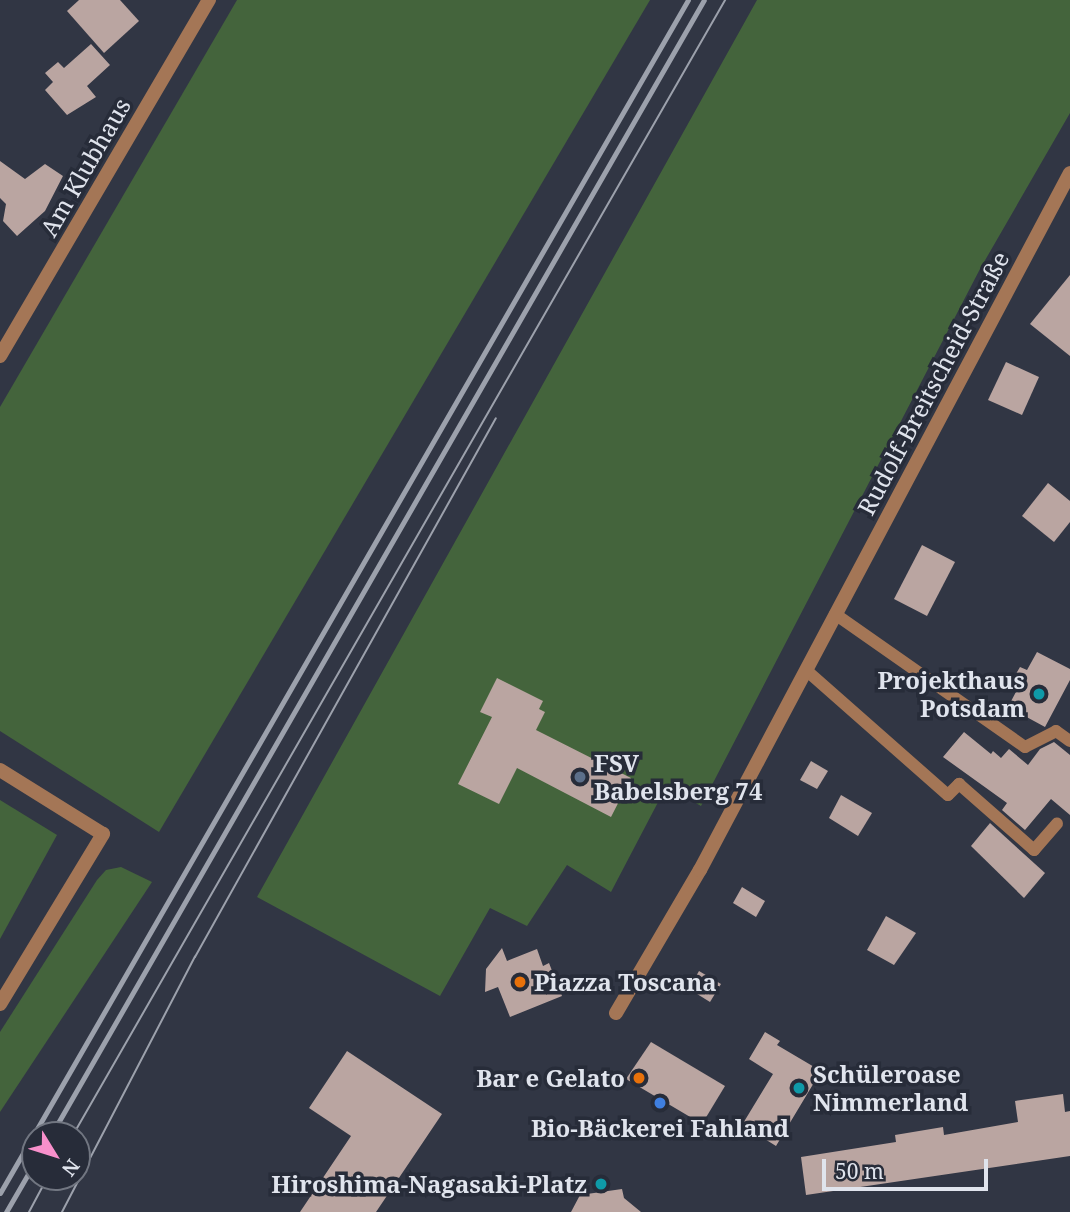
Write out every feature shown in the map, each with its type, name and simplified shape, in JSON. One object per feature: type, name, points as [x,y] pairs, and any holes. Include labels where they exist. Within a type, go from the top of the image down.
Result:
[{"type":"street","name":"Am Klubhaus","points":[[0,356],[209,0]]},
{"type":"street","name":"Rudolf-Breitscheid-Straße","points":[[617,1013],[688,892],[1068,180]]},
{"type":"street","points":[[0,771],[103,834],[0,1004]]},
{"type":"lane","points":[[835,614],[1025,747],[1056,731],[1070,741]]},
{"type":"lane","points":[[806,670],[948,795],[959,784],[1034,850],[1057,824]]},
{"type":"green space","points":[[237,0],[650,0],[159,832],[0,731],[0,407]]},
{"type":"green space","name":"FSV Babelsberg 74","points":[[757,0],[1070,0],[1070,113],[980,269],[701,806],[666,787],[611,892],[567,865],[527,926],[490,908],[440,996],[257,897]]},
{"type":"green space","points":[[0,800],[57,835],[0,939]]},
{"type":"green space","points":[[121,867],[152,882],[0,1112],[0,1032],[97,880],[106,870]]},
{"type":"building","points":[[79,0],[120,0],[139,21],[104,53],[67,11]]},
{"type":"building","points":[[91,44],[110,65],[87,86],[96,97],[67,115],[45,90],[53,82],[45,73],[58,62],[64,68]]},
{"type":"building","points":[[0,161],[25,179],[45,164],[63,176],[45,211],[17,236],[3,221],[6,204],[0,198]]},
{"type":"building","points":[[1070,275],[1070,356],[1030,324]]},
{"type":"building","points":[[1006,362],[1039,377],[1022,415],[988,400]]},
{"type":"building","points":[[1048,483],[1070,501],[1070,522],[1054,542],[1022,516]]},
{"type":"building","points":[[922,545],[955,562],[927,616],[894,599]]},
{"type":"building","name":"Projekthaus Potsdam","points":[[1037,652],[1070,669],[1070,680],[1045,727],[1008,707],[1018,688],[1010,684],[1020,667],[1027,670]]},
{"type":"building","points":[[497,678],[543,701],[539,709],[545,712],[536,730],[631,778],[611,817],[517,768],[499,804],[458,784],[492,717],[480,712]]},
{"type":"building","points":[[964,732],[991,754],[993,751],[1001,758],[1009,749],[1028,765],[1040,749],[1054,742],[1070,755],[1070,815],[1051,799],[1025,830],[1002,810],[1007,803],[943,757]]},
{"type":"building","points":[[811,761],[828,771],[817,789],[800,780]]},
{"type":"building","points":[[841,795],[872,813],[858,836],[829,818]]},
{"type":"building","points":[[990,823],[1045,873],[1024,898],[971,846]]},
{"type":"building","points":[[742,887],[765,901],[756,917],[733,903]]},
{"type":"building","points":[[886,916],[916,933],[894,965],[867,950]]},
{"type":"building","name":"Piazza Toscana","points":[[502,948],[507,961],[537,949],[543,966],[549,963],[562,996],[510,1017],[498,987],[485,992],[486,969]]},
{"type":"building","points":[[699,971],[721,984],[710,1002],[689,989]]},
{"type":"building","points":[[765,1032],[780,1041],[777,1045],[821,1071],[776,1146],[742,1125],[773,1074],[749,1059]]},
{"type":"building","points":[[651,1042],[725,1086],[702,1124],[626,1079]]},
{"type":"building","points":[[347,1051],[442,1114],[376,1212],[300,1212],[351,1136],[309,1108]]},
{"type":"building","points":[[1063,1094],[1065,1112],[1070,1111],[1070,1156],[806,1195],[801,1157],[896,1142],[895,1135],[943,1127],[944,1135],[1018,1122],[1015,1101]]},
{"type":"building","points":[[622,1189],[624,1198],[641,1212],[571,1212],[580,1195]]},
{"type":"tram line","points":[[81,1121],[725,0]]},
{"type":"tram line","points":[[62,1212],[195,957],[496,418]]},
{"type":"tram line","points":[[29,1212],[40,1191]]},
{"type":"railway","points":[[0,1193],[688,0]]},
{"type":"railway","points":[[59,1121],[704,0]]},
{"type":"railway","points":[[6,1212],[21,1186]]},
{"type":"place","name":"Projekthaus Potsdam","points":[[1039,694]]},
{"type":"place","name":"FSV Babelsberg 74","points":[[580,777]]},
{"type":"place","name":"Piazza Toscana","points":[[520,982]]},
{"type":"place","name":"Bar e Gelato","points":[[639,1078]]},
{"type":"place","name":"Schüleroase Nimmerland","points":[[799,1088]]},
{"type":"place","name":"Bio-Bäckerei Fahland","points":[[660,1103]]},
{"type":"place","name":"Hiroshima-Nagasaki-Platz","points":[[601,1184]]}]
